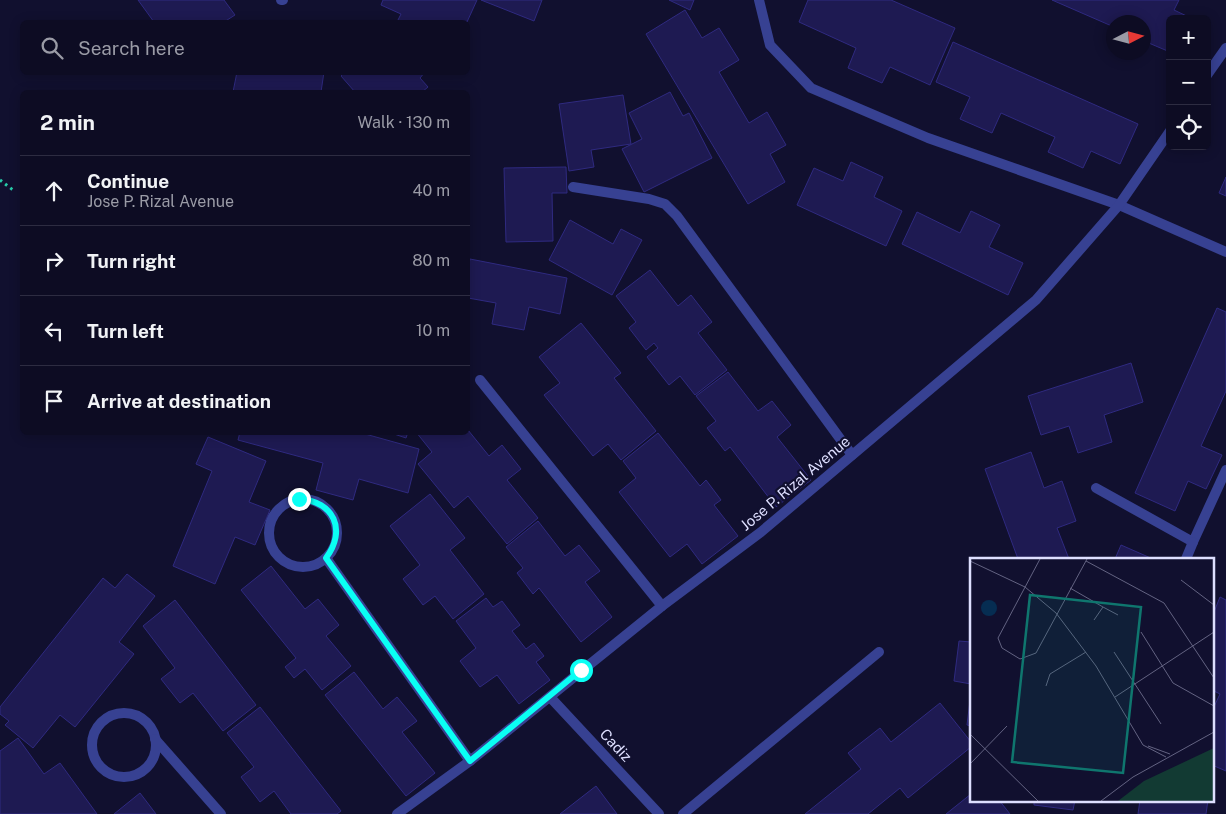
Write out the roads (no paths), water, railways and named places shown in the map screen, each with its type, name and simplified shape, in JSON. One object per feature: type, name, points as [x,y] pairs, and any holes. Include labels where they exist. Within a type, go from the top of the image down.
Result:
[{"type":"street","points":[[759,0],[770,45],[811,88],[928,138],[1119,205],[1226,252]]},
{"type":"street","points":[[1211,69],[1226,48]]},
{"type":"street","name":"Jose P. Rizal Avenue","points":[[397,814],[470,761],[662,606],[761,532],[1036,300],[1119,205],[1166,137]]},
{"type":"street","points":[[573,187],[649,199],[665,204],[677,216],[852,455]]},
{"type":"street","points":[[480,380],[662,606]]},
{"type":"street","points":[[1186,558],[1226,470]]},
{"type":"street","points":[[1096,488],[1193,542]]},
{"type":"street","points":[[299,499],[311,500],[322,504],[330,512],[335,523],[337,537],[333,548],[326,558],[316,564],[300,567],[288,564],[275,553],[270,542],[269,530],[272,519],[278,510],[288,502],[299,499]]},
{"type":"street","points":[[326,558],[470,761]]},
{"type":"street","points":[[683,814],[879,652]]},
{"type":"street","name":"Cadiz","points":[[550,697],[659,814]]},
{"type":"street","points":[[155,740],[155,750],[151,761],[136,774],[125,777],[114,775],[96,761],[92,743],[94,732],[100,723],[112,715],[123,712],[134,714],[144,720],[151,728],[155,740],[221,814]]}]
